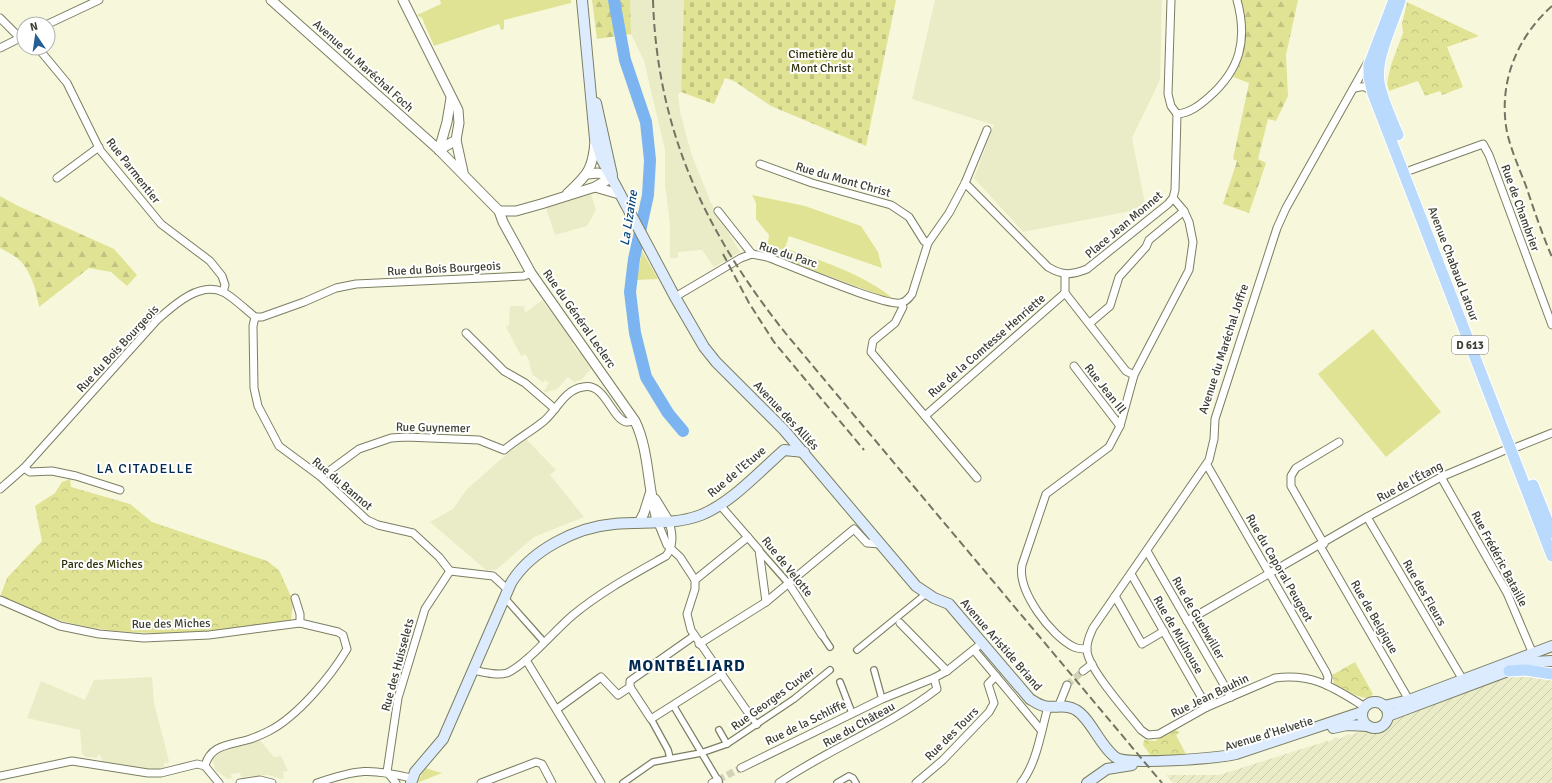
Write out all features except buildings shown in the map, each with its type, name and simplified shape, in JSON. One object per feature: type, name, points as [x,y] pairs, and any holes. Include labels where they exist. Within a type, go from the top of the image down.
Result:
[{"type":"main road","points":[[582,0],[591,79],[595,140],[603,163],[612,177]]},
{"type":"main road","name":"D 613","points":[[1377,93],[1379,81],[1377,56],[1394,0]]},
{"type":"main road","name":"D 613","points":[[1366,73],[1377,56],[1401,0]]},
{"type":"main road","name":"Avenue Chabaud Latour","points":[[1366,73],[1394,127],[1411,170],[1552,556]]},
{"type":"main road","points":[[591,79],[610,161],[612,177]]},
{"type":"main road","name":"Avenue Chabaud Latour","points":[[1377,93],[1512,448],[1552,533]]},
{"type":"main road","name":"Avenue des Alliés","points":[[612,177],[619,194],[675,297],[704,346],[716,362],[804,452],[858,526],[880,544],[916,586],[927,593]]},
{"type":"main road","name":"Rue de l'Etuve","points":[[784,430],[784,450]]},
{"type":"main road","name":"Rue de l'Etuve","points":[[411,780],[443,739],[506,594],[520,571],[538,555],[568,536],[599,526],[639,522],[664,523],[688,519],[720,505],[784,450],[804,452]]},
{"type":"main road","name":"Avenue Aristide Briand","points":[[927,593],[949,604],[1030,699],[1048,707]]},
{"type":"main road","points":[[1386,711],[1410,700],[1552,646]]},
{"type":"main road","points":[[1386,711],[1509,671],[1532,662],[1552,661]]},
{"type":"main road","points":[[1509,671],[1526,670],[1552,674]]},
{"type":"main road","points":[[1377,703],[1386,711],[1386,722],[1381,727],[1374,728],[1368,726],[1363,720],[1364,710],[1377,703]]},
{"type":"main road","points":[[1048,707],[1059,705],[1069,706],[1078,711],[1110,751],[1111,762],[1107,769]]},
{"type":"main road","name":"Avenue d'Helvetie","points":[[1110,751],[1116,758],[1131,761],[1218,758],[1236,754],[1364,710]]},
{"type":"main road","name":"Avenue d'Helvetie","points":[[1087,783],[1107,769],[1132,765],[1218,763],[1235,760],[1334,728],[1348,725],[1368,726]]},
{"type":"street","points":[[56,20],[99,0]]},
{"type":"street","name":"Avenue du Maréchal Foch","points":[[271,0],[439,150]]},
{"type":"street","points":[[403,0],[458,110],[459,123],[456,140],[463,172]]},
{"type":"street","points":[[1083,671],[1092,664],[1087,649],[1075,647],[1069,643],[1041,617],[1033,605],[1020,572],[1046,494],[1109,447],[1120,426],[1134,376],[1189,270],[1193,242],[1189,222],[1184,211],[1173,198],[1175,190],[1178,114],[1171,106],[1168,94],[1171,0]]},
{"type":"street","points":[[1178,114],[1191,110],[1205,100],[1220,87],[1235,66],[1241,49],[1242,28],[1237,0]]},
{"type":"street","points":[[0,18],[16,32]]},
{"type":"street","points":[[0,48],[16,40]]},
{"type":"street","name":"Rue Parmentier","points":[[44,56],[66,84],[98,147],[161,224],[210,261],[222,276],[225,285],[222,292]]},
{"type":"street","points":[[1366,73],[1374,80],[1380,104],[1387,118],[1394,127]]},
{"type":"street","name":"Avenue du Maréchal Joffre","points":[[1087,649],[1088,639],[1093,628],[1206,466],[1212,449],[1215,419],[1277,228],[1286,208],[1343,108],[1366,73]]},
{"type":"street","name":"Avenue du Maréchal Joffre","points":[[1343,108],[1366,73]]},
{"type":"street","points":[[1356,88],[1362,86],[1377,93]]},
{"type":"street","points":[[439,150],[444,130],[448,122],[451,98]]},
{"type":"street","points":[[423,136],[436,134],[444,130]]},
{"type":"street","points":[[976,478],[871,352],[873,341],[895,323],[903,307],[901,303],[908,300],[912,294],[928,243],[949,213],[965,182],[987,130]]},
{"type":"street","points":[[439,150],[456,140]]},
{"type":"street","points":[[566,195],[588,174],[592,162],[595,140]]},
{"type":"street","name":"Rue de Chambrier","points":[[1411,170],[1482,144],[1489,155],[1552,324]]},
{"type":"street","points":[[57,178],[98,147]]},
{"type":"street","name":"Rue du Général Leclerc","points":[[439,150],[463,172],[499,211],[505,227],[531,273],[635,421],[643,443],[650,491],[664,523],[673,536],[671,549]]},
{"type":"street","name":"Rue du Mont Christ","points":[[760,164],[812,183],[891,205],[909,217],[924,241],[928,243]]},
{"type":"street","points":[[588,174],[598,173],[612,177]]},
{"type":"street","points":[[499,211],[516,211],[595,187],[612,177]]},
{"type":"street","points":[[965,182],[1048,268],[1065,275],[1065,293],[1090,323],[1126,371],[1134,376]]},
{"type":"street","points":[[595,187],[619,194]]},
{"type":"street","name":"Place Jean Monnet","points":[[1065,275],[1087,269],[1168,204],[1173,198]]},
{"type":"street","points":[[718,210],[752,254]]},
{"type":"street","points":[[1090,323],[1110,306],[1119,277],[1146,248],[1149,240],[1184,211]]},
{"type":"street","name":"Rue du Parc","points":[[675,297],[741,258],[752,254],[758,254],[880,300],[901,303]]},
{"type":"street","name":"Rue du Bois Bourgeois","points":[[255,317],[268,316],[336,288],[356,284],[524,276],[531,273]]},
{"type":"street","name":"Rue du Bois Bourgeois","points":[[0,489],[24,468],[157,320],[175,305],[202,290],[222,292]]},
{"type":"street","points":[[222,292],[255,317]]},
{"type":"street","name":"Rue de la Comtesse Henriette","points":[[925,416],[1065,293]]},
{"type":"street","name":"Rue du Bannot","points":[[255,317],[253,326],[254,388],[258,406],[279,446],[321,477],[367,520],[378,525],[413,533],[440,557],[450,571]]},
{"type":"street","points":[[466,333],[504,371],[525,384],[555,409]]},
{"type":"street","name":"Rue Jean Ill","points":[[1074,366],[1120,426]]},
{"type":"street","name":"Rue Guynemer","points":[[321,477],[359,449],[391,438],[406,437],[479,440],[504,450],[521,436],[544,421],[571,391],[583,386],[590,386],[602,394],[622,420],[627,422],[635,421]]},
{"type":"street","name":"Rue de l'Étang","points":[[1187,621],[1322,545],[1368,517],[1441,477],[1552,433]]},
{"type":"street","points":[[1322,545],[1291,486],[1291,476],[1296,468],[1339,442]]},
{"type":"street","name":"Rue du Caporal Peugeot","points":[[1206,466],[1326,672],[1328,677],[1327,683]]},
{"type":"street","points":[[24,468],[30,472],[52,471],[76,476],[120,490]]},
{"type":"street","name":"Rue Frédéric Bataille","points":[[1441,477],[1506,593],[1533,654]]},
{"type":"street","name":"Rue du Général Leclerc","points":[[639,522],[644,513],[650,491]]},
{"type":"street","name":"Rue de Velotte","points":[[720,505],[789,584],[830,647]]},
{"type":"street","name":"Rue des Fleurs","points":[[1368,517],[1463,680]]},
{"type":"street","name":"Rue du Général Leclerc","points":[[664,523],[664,541],[680,557],[694,580]]},
{"type":"street","points":[[699,644],[766,602],[858,526]]},
{"type":"street","points":[[748,537],[694,580],[695,589],[687,614],[689,625],[699,644],[722,674],[757,725]]},
{"type":"street","name":"Rue de Belgique","points":[[1322,545],[1410,700]]},
{"type":"street","points":[[473,670],[502,673],[507,672],[526,660],[595,597],[666,556],[671,549]]},
{"type":"street","points":[[759,550],[766,602]]},
{"type":"street","name":"Rue de Guebwiller","points":[[1147,551],[1231,697]]},
{"type":"street","points":[[450,571],[484,574],[497,578],[506,594],[544,642]]},
{"type":"street","name":"Rue des Huisselets","points":[[387,772],[398,698],[425,609],[450,571]]},
{"type":"street","name":"Rue de Mulhouse","points":[[1131,574],[1207,707]]},
{"type":"street","points":[[856,650],[898,620],[927,593]]},
{"type":"street","points":[[1115,596],[1142,644],[1164,631]]},
{"type":"street","points":[[295,598],[300,614],[300,623]]},
{"type":"street","name":"Rue des Miches","points":[[0,600],[60,626],[99,634],[144,638],[209,635],[300,623],[316,625],[343,635],[347,649],[332,673],[285,721],[270,731],[248,740],[223,745],[211,754],[205,766]]},
{"type":"street","points":[[898,620],[947,671]]},
{"type":"street","points":[[670,758],[668,750],[651,719],[630,687],[630,681],[694,636]]},
{"type":"street","name":"Rue de la Schliffe","points":[[741,768],[882,699],[934,678],[947,671],[982,643]]},
{"type":"street","points":[[974,650],[1041,730]]},
{"type":"street","points":[[526,660],[601,783]]},
{"type":"street","name":"Rue Jean Bauhin","points":[[1092,664],[1141,730],[1148,735],[1159,734],[1207,707],[1275,678],[1292,678],[1327,683],[1364,710]]},
{"type":"street","name":"Rue Georges Cuvier","points":[[623,783],[653,762],[701,753],[727,744],[794,699],[830,670]]},
{"type":"street","points":[[874,670],[882,699]]},
{"type":"street","points":[[651,719],[722,674]]},
{"type":"street","name":"Rue des Tours","points":[[916,783],[942,760],[989,712],[994,703],[988,684],[996,676]]},
{"type":"street","points":[[557,709],[601,677],[618,696],[630,687]]},
{"type":"street","name":"Rue du Château","points":[[779,783],[803,767],[903,714],[937,689],[934,678]]},
{"type":"street","points":[[840,682],[852,713]]},
{"type":"street","points":[[1059,705],[1067,685]]},
{"type":"street","points":[[673,705],[716,782]]},
{"type":"street","points":[[1021,783],[1027,776],[1048,707]]},
{"type":"street","points":[[719,730],[727,744]]},
{"type":"street","points":[[0,776],[72,761],[148,773],[161,773],[188,765],[205,766],[219,783]]},
{"type":"street","points":[[481,783],[536,762],[542,764],[552,783]]},
{"type":"street","points":[[317,783],[353,771],[387,772],[411,780]]},
{"type":"street","points":[[387,772],[396,783]]},
{"type":"street","points":[[837,783],[849,776],[853,778],[856,783]]},
{"type":"street","points":[[240,783],[260,780],[272,783]]},
{"type":"shaded area","points":[[630,0],[684,0],[681,92],[678,94],[680,111],[691,153],[711,203],[740,252],[714,267],[702,250],[678,252],[678,258],[670,258],[670,224],[665,184],[665,150],[644,61],[631,34]]},
{"type":"shaded area","points":[[935,0],[1162,0],[1160,80],[1132,138],[1146,208],[1023,232],[974,178],[994,125],[912,99]]},
{"type":"shaded area","points":[[591,194],[596,210],[587,226],[555,235],[546,208]]},
{"type":"shaded area","points":[[542,300],[574,342],[572,344],[579,353],[581,353],[591,369],[581,380],[574,382],[568,377],[557,389],[543,393],[549,383],[545,380],[543,383],[532,374],[528,358],[525,354],[521,356],[506,327],[509,325],[510,306],[524,306],[525,313]]},
{"type":"shaded area","points":[[525,438],[556,470],[550,475],[584,517],[534,537],[496,570],[486,570],[430,522],[453,509],[467,489]]},
{"type":"shaded area","points":[[152,677],[154,703],[169,761],[168,764],[165,762],[164,765],[166,770],[144,770],[103,763],[100,755],[98,755],[97,758],[86,757],[82,754],[80,730],[27,718],[41,681],[85,700],[94,680]]},
{"type":"shaded area","points":[[1508,677],[1545,677],[1552,680],[1552,783],[1173,783],[1166,775],[1219,775],[1324,742],[1326,740],[1329,742],[1336,737],[1340,739],[1348,734],[1351,735]]},
{"type":"shaded area","points":[[259,739],[274,757],[281,756],[288,771],[283,772],[284,777],[282,779],[268,775],[241,777],[240,773],[231,774],[232,778],[228,779],[216,771],[212,759],[217,750]]},
{"type":"green space","points":[[440,0],[571,0],[571,3],[504,20],[504,29],[501,30],[499,24],[434,46],[422,18],[417,15],[441,4]]},
{"type":"green space","points":[[592,0],[630,0],[631,34],[597,39]]},
{"type":"green space","name":"Cimetière du Mont Christ","points":[[684,0],[896,0],[866,146],[771,106],[734,81],[725,78],[714,104],[681,92]]},
{"type":"green space","points":[[1241,0],[1298,0],[1286,55],[1288,96],[1276,121],[1268,119],[1258,159],[1266,163],[1249,213],[1223,204],[1237,161],[1233,159],[1249,83],[1233,77],[1242,58],[1244,49],[1246,29]]},
{"type":"green space","points":[[1407,2],[1479,36],[1447,47],[1463,87],[1442,95],[1440,91],[1425,96],[1418,81],[1389,91],[1387,83],[1391,65],[1403,33],[1402,24]]},
{"type":"green space","points":[[752,195],[805,206],[861,226],[878,252],[882,268],[789,236],[785,248],[826,263],[867,281],[891,297],[890,299],[762,251],[765,244],[768,242],[769,235],[756,219],[756,203]]},
{"type":"green space","points":[[0,196],[18,206],[114,249],[137,275],[127,286],[111,272],[89,268],[39,307],[35,287],[26,268],[17,258],[0,248]]},
{"type":"green space","points":[[642,251],[658,279],[637,280]]},
{"type":"green space","points":[[1373,329],[1441,412],[1386,457],[1318,374]]},
{"type":"green space","name":"Parc des Miches","points":[[70,479],[71,487],[130,504],[152,522],[267,561],[279,570],[293,601],[291,622],[179,633],[144,633],[108,630],[73,624],[37,613],[0,597],[7,578],[42,541],[35,506],[55,493],[62,482]]},
{"type":"green space","points":[[1355,662],[1373,694],[1369,699],[1355,695],[1334,684],[1332,675]]},
{"type":"green space","points":[[1173,729],[1180,732],[1176,735],[1187,756],[1151,756],[1143,745],[1144,740],[1155,741]]},
{"type":"green space","points":[[425,768],[442,773],[417,783]]},
{"type":"waterway","name":"La Lizaine","points":[[614,0],[625,60],[646,122],[650,160],[648,195],[634,259],[630,292],[635,333],[646,377],[668,413],[683,431]]},
{"type":"tunnel","points":[[1067,685],[1083,671]]},
{"type":"tunnel","points":[[718,780],[741,768]]},
{"type":"railway","points":[[653,0],[657,48],[664,93],[676,137],[691,179],[710,219],[732,258],[758,297],[787,335],[1162,783]]},
{"type":"railway","points":[[1552,6],[1539,19],[1520,47],[1508,79],[1505,97],[1507,132],[1511,146],[1541,231],[1552,257]]},
{"type":"railway","points":[[723,254],[749,303],[774,342],[864,450]]},
{"type":"district","name":"LA CITADELLE","points":[[145,468]]},
{"type":"district","name":"MONTBÉLIARD","points":[[687,666]]}]
